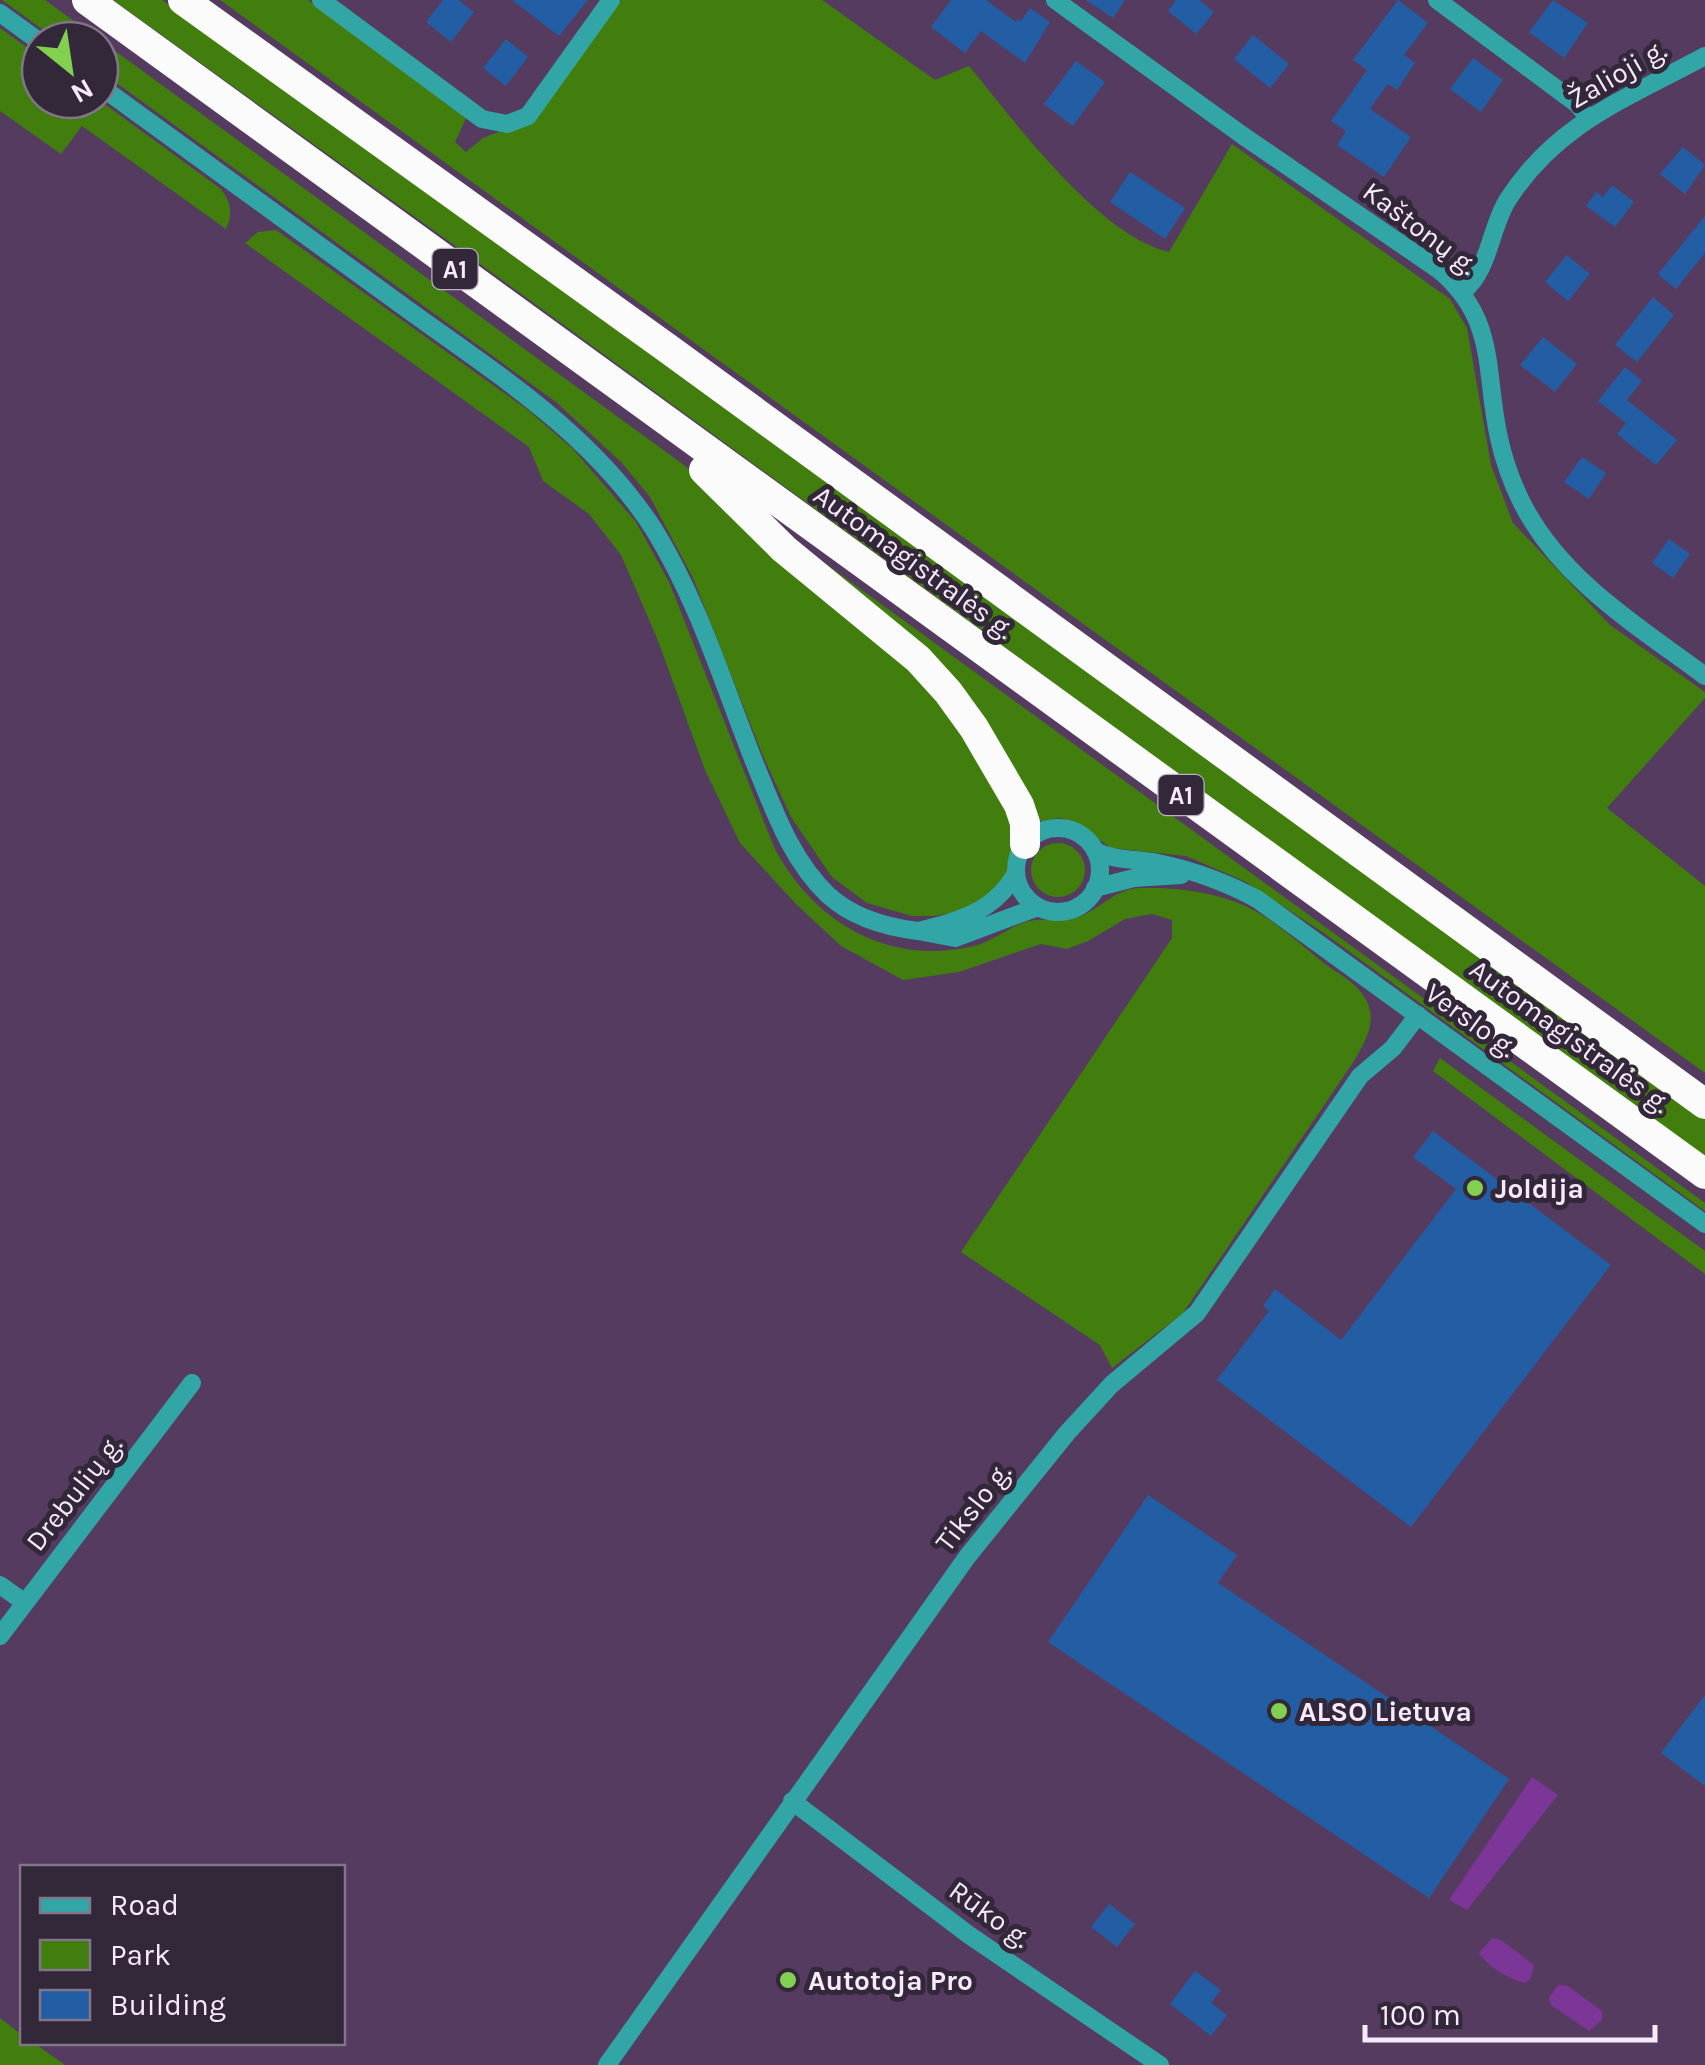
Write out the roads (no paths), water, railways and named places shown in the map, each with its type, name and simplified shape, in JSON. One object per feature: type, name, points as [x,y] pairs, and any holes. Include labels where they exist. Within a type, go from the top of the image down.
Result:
[{"type":"highway","name":"Automagistralės g.","points":[[87,0],[1705,1174]]},
{"type":"highway","name":"Automagistralės g.","points":[[183,0],[1705,1104]]},
{"type":"highway","points":[[251,121],[278,155],[719,482],[784,549],[918,659],[974,728],[1020,805],[1025,844]]},
{"type":"highway","points":[[1628,1048],[1689,1073],[1705,1084]]},
{"type":"street","points":[[321,0],[482,119],[507,124],[528,116],[611,0]]},
{"type":"street","name":"Kaštonų g.","points":[[1055,0],[1439,270],[1463,291],[1483,335],[1498,437],[1508,472],[1535,527],[1576,578],[1705,676]]},
{"type":"street","points":[[1437,0],[1577,104],[1588,117]]},
{"type":"street","name":"Žalioji g.","points":[[1463,291],[1476,276],[1496,222],[1539,160],[1588,117],[1705,56]]},
{"type":"street","points":[[120,101],[533,401],[600,460],[630,494],[675,568],[775,813],[808,872],[829,896],[852,913],[875,923],[955,938],[1038,907]]},
{"type":"street","points":[[1058,828],[1082,835],[1095,851],[1100,867],[1095,888],[1075,908],[1063,912],[1038,907],[1023,893],[1016,863],[1025,844],[1045,830],[1058,828]]},
{"type":"street","name":"Verslo g.","points":[[1095,851],[1116,859],[1169,865],[1232,886],[1256,899],[1705,1224]]},
{"type":"street","points":[[918,931],[976,913],[1006,891],[1016,873]]},
{"type":"street","name":"Verslo g.","points":[[1095,888],[1134,878],[1196,875]]},
{"type":"street","name":"Tikslo g.","points":[[607,2065],[967,1557],[1067,1433],[1112,1384],[1197,1313],[1360,1076],[1394,1048],[1418,1015]]},
{"type":"street","name":"Drebulių g.","points":[[0,1636],[192,1383]]},
{"type":"street","points":[[0,1585],[24,1602]]},
{"type":"street","name":"Rūko g.","points":[[792,1801],[970,1935],[1160,2065]]},
{"type":"place","name":"Joldija","points":[[1475,1188]]},
{"type":"place","name":"ALSO Lietuva","points":[[1279,1711]]},
{"type":"place","name":"Autotoja Pro","points":[[788,1980]]}]
